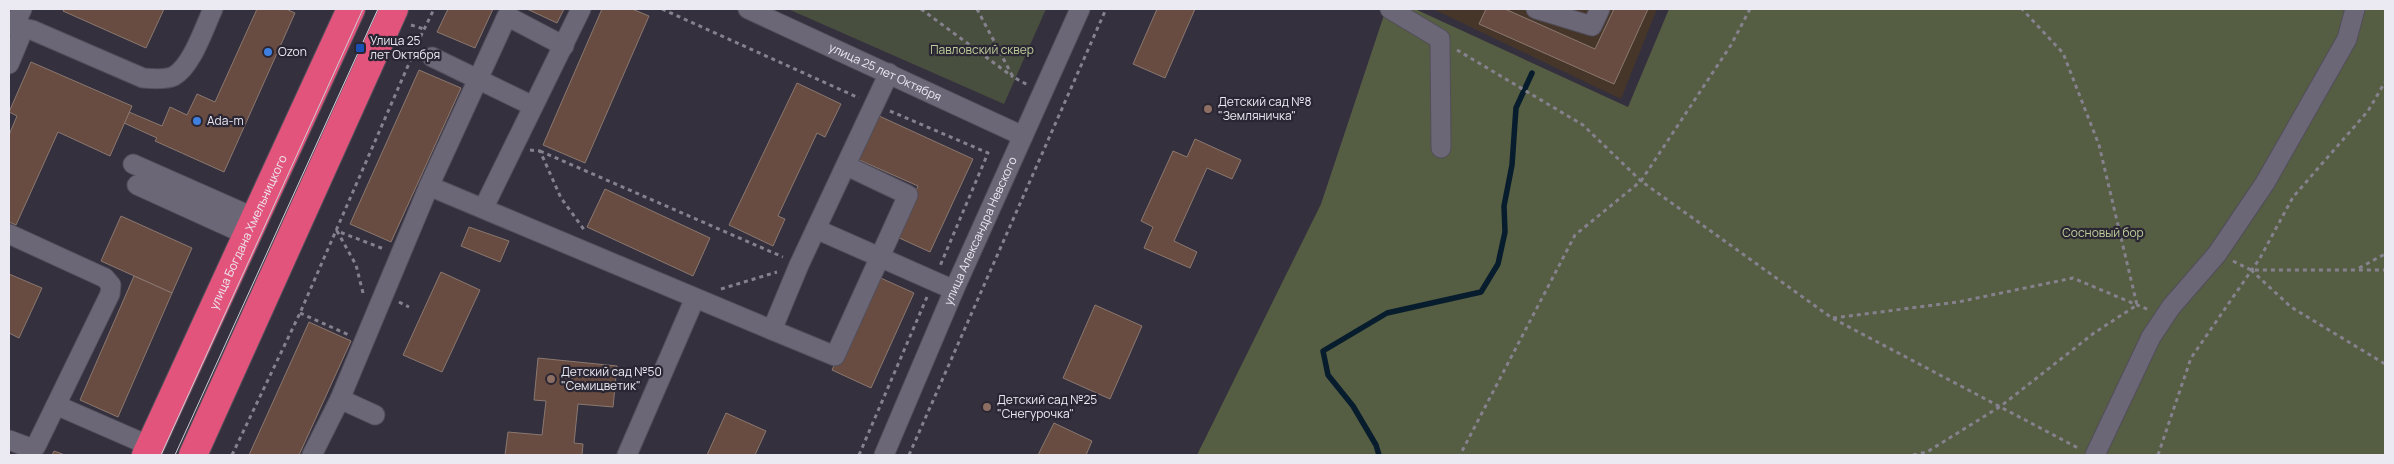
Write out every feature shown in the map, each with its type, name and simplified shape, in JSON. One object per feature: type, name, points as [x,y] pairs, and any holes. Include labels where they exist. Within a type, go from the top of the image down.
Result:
[{"type":"highway","name":"улица Богдана Хмельницкого","points":[[148,451],[351,9]]},
{"type":"highway","points":[[193,455],[394,9]]},
{"type":"street","points":[[9,64],[17,22],[143,78],[173,77],[185,68],[213,9]]},
{"type":"street","points":[[484,207],[582,9]]},
{"type":"street","name":"улица 25 лет Октября","points":[[748,9],[1023,136]]},
{"type":"street","name":"улица Александра Невского","points":[[884,455],[954,290],[1080,9]]},
{"type":"street","points":[[1390,9],[1440,39],[1441,148]]},
{"type":"street","points":[[1536,9],[1592,26],[1600,9]]},
{"type":"street","points":[[2089,453],[2151,337],[2171,307],[2217,254],[2265,183],[2347,39],[2355,9]]},
{"type":"street","points":[[312,455],[340,399],[429,186],[507,16],[564,46]]},
{"type":"street","points":[[432,57],[533,106]]},
{"type":"street","points":[[772,330],[799,264],[889,73]]},
{"type":"street","points":[[133,164],[251,226]]},
{"type":"street","points":[[429,186],[484,207],[835,356],[908,195],[846,166]]},
{"type":"street","points":[[137,185],[251,226]]},
{"type":"street","points":[[816,229],[954,290]]},
{"type":"street","points":[[9,234],[105,278],[111,285],[110,294],[36,446],[33,449],[9,440]]},
{"type":"street","points":[[626,455],[695,298]]},
{"type":"street","points":[[340,399],[375,415]]},
{"type":"street","points":[[56,405],[148,451]]},
{"type":"path","points":[[232,455],[300,313],[434,9]]},
{"type":"path","points":[[662,9],[873,104],[988,153],[859,455]]},
{"type":"path","points":[[921,9],[1012,76],[1043,92]]},
{"type":"path","points":[[977,9],[1012,76]]},
{"type":"path","points":[[909,455],[1106,9]]},
{"type":"path","points":[[1460,455],[1575,235],[1641,181],[1731,44],[1750,9]]},
{"type":"path","points":[[2022,9],[2063,53],[2099,145],[2137,305]]},
{"type":"path","points":[[1472,60],[1583,125],[1641,181],[1832,318],[2089,453]]},
{"type":"path","points":[[2158,455],[2191,358],[2260,258],[2293,197],[2368,111],[2385,82]]},
{"type":"path","points":[[512,148],[540,151],[799,264]]},
{"type":"path","points":[[540,151],[561,198],[586,232]]},
{"type":"path","points":[[336,231],[401,255]]},
{"type":"path","points":[[336,231],[356,265],[364,300]]},
{"type":"path","points":[[2217,254],[2250,270],[2291,308],[2385,364]]},
{"type":"path","points":[[2357,269],[2385,254]]},
{"type":"path","points":[[695,298],[799,264]]},
{"type":"path","points":[[2250,270],[2385,270]]},
{"type":"path","points":[[1832,318],[1958,302],[2073,278],[2151,311]]},
{"type":"path","points":[[1913,455],[1927,452],[2001,406],[2094,333],[2137,305]]},
{"type":"path","points":[[300,313],[365,342]]},
{"type":"shaded area","points":[[1433,9],[1657,9],[1621,99]]},
{"type":"green space","name":"Павловский сквер","points":[[788,9],[1046,9],[1004,104]]},
{"type":"green space","name":"Сосновый бор","points":[[1386,9],[1415,9],[1628,107],[1669,9],[2385,9],[2385,455],[1197,455],[1321,204]]},
{"type":"building","points":[[64,9],[164,9],[146,48],[63,11]]},
{"type":"building","points":[[257,9],[286,9],[295,13],[224,172],[155,141],[157,138],[124,123],[129,112],[162,126],[170,107],[187,115],[197,94],[215,102]]},
{"type":"building","points":[[448,9],[493,9],[475,48],[437,32]]},
{"type":"building","points":[[527,9],[564,9],[557,23]]},
{"type":"building","points":[[602,9],[632,9],[649,16],[585,163],[543,145]]},
{"type":"building","points":[[1157,9],[1195,9],[1165,78],[1133,64]]},
{"type":"building","points":[[1486,9],[1505,9],[1595,49],[1614,9],[1648,9],[1614,84],[1479,24]]},
{"type":"building","points":[[31,62],[132,106],[110,156],[58,132],[16,225],[9,222],[9,135],[17,116],[9,112]]},
{"type":"building","points":[[419,70],[461,88],[391,242],[350,224]]},
{"type":"building","points":[[797,83],[841,104],[825,137],[817,133],[778,216],[785,219],[773,246],[729,225]]},
{"type":"building","points":[[877,115],[973,159],[930,252],[895,236],[918,186],[857,159]]},
{"type":"building","points":[[1195,139],[1241,160],[1232,179],[1207,168],[1174,241],[1197,252],[1190,268],[1144,248],[1153,227],[1141,221],[1173,151],[1187,157]]},
{"type":"building","points":[[605,189],[710,238],[693,276],[587,227]]},
{"type":"building","points":[[121,216],[192,248],[172,293],[101,261]]},
{"type":"building","points":[[469,227],[509,241],[500,262],[461,246]]},
{"type":"building","points":[[441,272],[480,290],[442,372],[403,355]]},
{"type":"building","points":[[9,274],[42,288],[19,338],[9,333]]},
{"type":"building","points":[[874,275],[914,293],[871,388],[832,370]]},
{"type":"building","points":[[134,276],[172,293],[118,417],[80,400]]},
{"type":"building","points":[[1095,305],[1142,326],[1110,399],[1063,378]]},
{"type":"building","points":[[309,322],[351,341],[299,455],[249,455]]},
{"type":"building","points":[[538,358],[617,366],[613,407],[578,404],[574,443],[583,444],[582,455],[505,455],[508,432],[542,435],[546,401],[534,400]]},
{"type":"building","points":[[726,413],[766,431],[755,455],[707,455]]},
{"type":"building","points":[[1054,423],[1092,441],[1086,455],[1038,455]]},
{"type":"building","points":[[54,451],[65,455],[52,455]]},
{"type":"waterway","points":[[1379,455],[1376,445],[1353,406],[1328,375],[1323,351],[1387,313],[1481,292],[1498,264],[1505,232],[1504,206],[1512,165],[1516,108],[1532,73]]},
{"type":"tram line","points":[[161,455],[363,9]]},
{"type":"tram line","points":[[175,455],[378,9]]},
{"type":"place","name":"Улица 25 лет Октября","points":[[360,48]]},
{"type":"place","name":"Ozon","points":[[268,52]]},
{"type":"place","name":"Детский сад №8 \"Земляничка\"","points":[[1208,109]]},
{"type":"place","name":"Ada-m","points":[[197,121]]},
{"type":"place","name":"Детский сад №50 \"Семицветик\"","points":[[551,379]]},
{"type":"place","name":"Детский сад №25 \"Снегурочка\"","points":[[987,407]]}]
